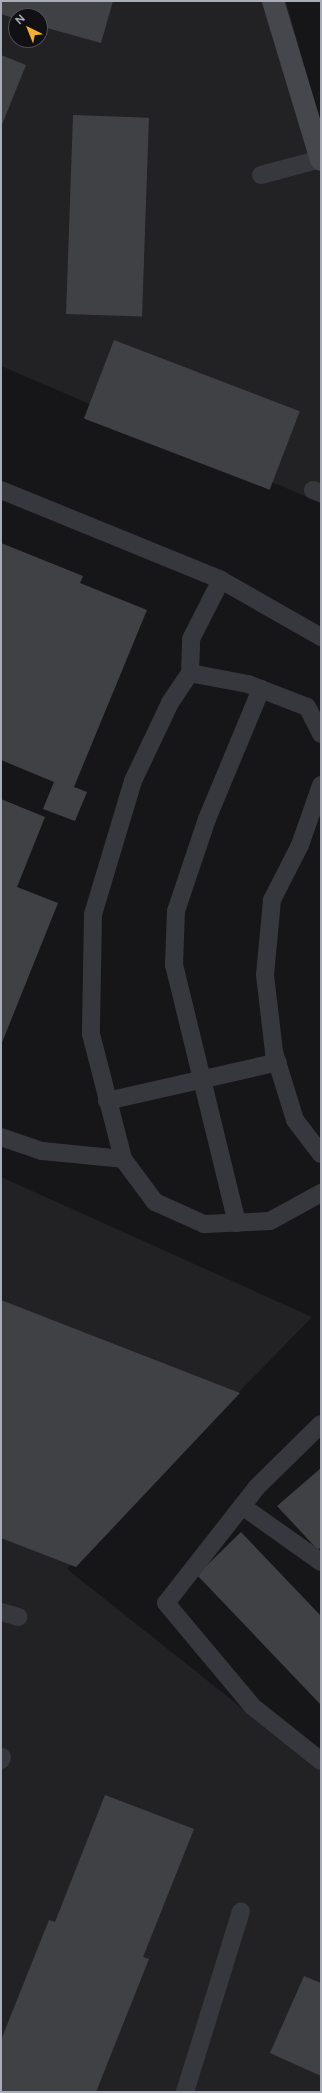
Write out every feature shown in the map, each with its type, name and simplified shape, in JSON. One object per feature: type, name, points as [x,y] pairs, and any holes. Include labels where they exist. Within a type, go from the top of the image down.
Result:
[{"type":"street","points":[[273,1],[321,160]]},
{"type":"lane","points":[[261,175],[321,160]]},
{"type":"lane","points":[[1,490],[221,580],[321,638]]},
{"type":"lane","points":[[221,580],[191,639],[190,673],[170,702],[133,781],[93,914],[91,1034],[123,1160],[155,1202],[204,1224],[237,1223],[270,1221],[321,1193]]},
{"type":"lane","points":[[190,673],[261,689],[306,707],[321,734]]},
{"type":"lane","points":[[237,1223],[174,965],[176,911],[207,818],[261,689]]},
{"type":"lane","points":[[321,785],[300,845],[272,900],[265,975],[278,1062],[295,1120],[321,1154]]},
{"type":"lane","points":[[107,1101],[202,1076],[278,1062]]},
{"type":"lane","points":[[1,1137],[42,1151],[123,1160]]},
{"type":"lane","points":[[321,1424],[242,1506],[166,1602],[252,1706],[321,1761]]},
{"type":"lane","points":[[242,1506],[321,1562]]},
{"type":"lane","points":[[1,1612],[18,1617]]},
{"type":"lane","points":[[185,2092],[241,1911]]},
{"type":"shaded area","points":[[1,1],[286,1],[321,125],[321,503],[1,366]]},
{"type":"shaded area","points":[[1,1177],[312,1317],[67,1569],[321,1771],[321,2092],[1,2092]]},
{"type":"building","points":[[1,1],[113,1],[101,43],[48,28],[48,8],[8,8],[8,16],[1,14]]},
{"type":"building","points":[[1,55],[26,65],[1,127]]},
{"type":"building","points":[[73,115],[149,118],[142,317],[66,314]]},
{"type":"building","points":[[114,340],[300,411],[270,490],[84,418]]},
{"type":"building","points":[[1,543],[83,576],[80,583],[147,610],[74,787],[87,792],[75,821],[43,809],[54,782],[1,760]]},
{"type":"building","points":[[1,799],[45,817],[17,887],[58,903],[1,1045]]},
{"type":"building","points":[[1,1300],[240,1393],[76,1567],[1,1538]]},
{"type":"building","points":[[321,1468],[321,1547],[318,1550],[277,1506]]},
{"type":"building","points":[[241,1532],[321,1616],[321,1705],[197,1575]]},
{"type":"building","points":[[105,1795],[194,1829],[143,1957],[149,1959],[96,2092],[1,2092],[1,2040],[49,1920],[55,1922]]},
{"type":"building","points":[[304,1976],[321,1983],[321,2076],[270,2053]]}]
